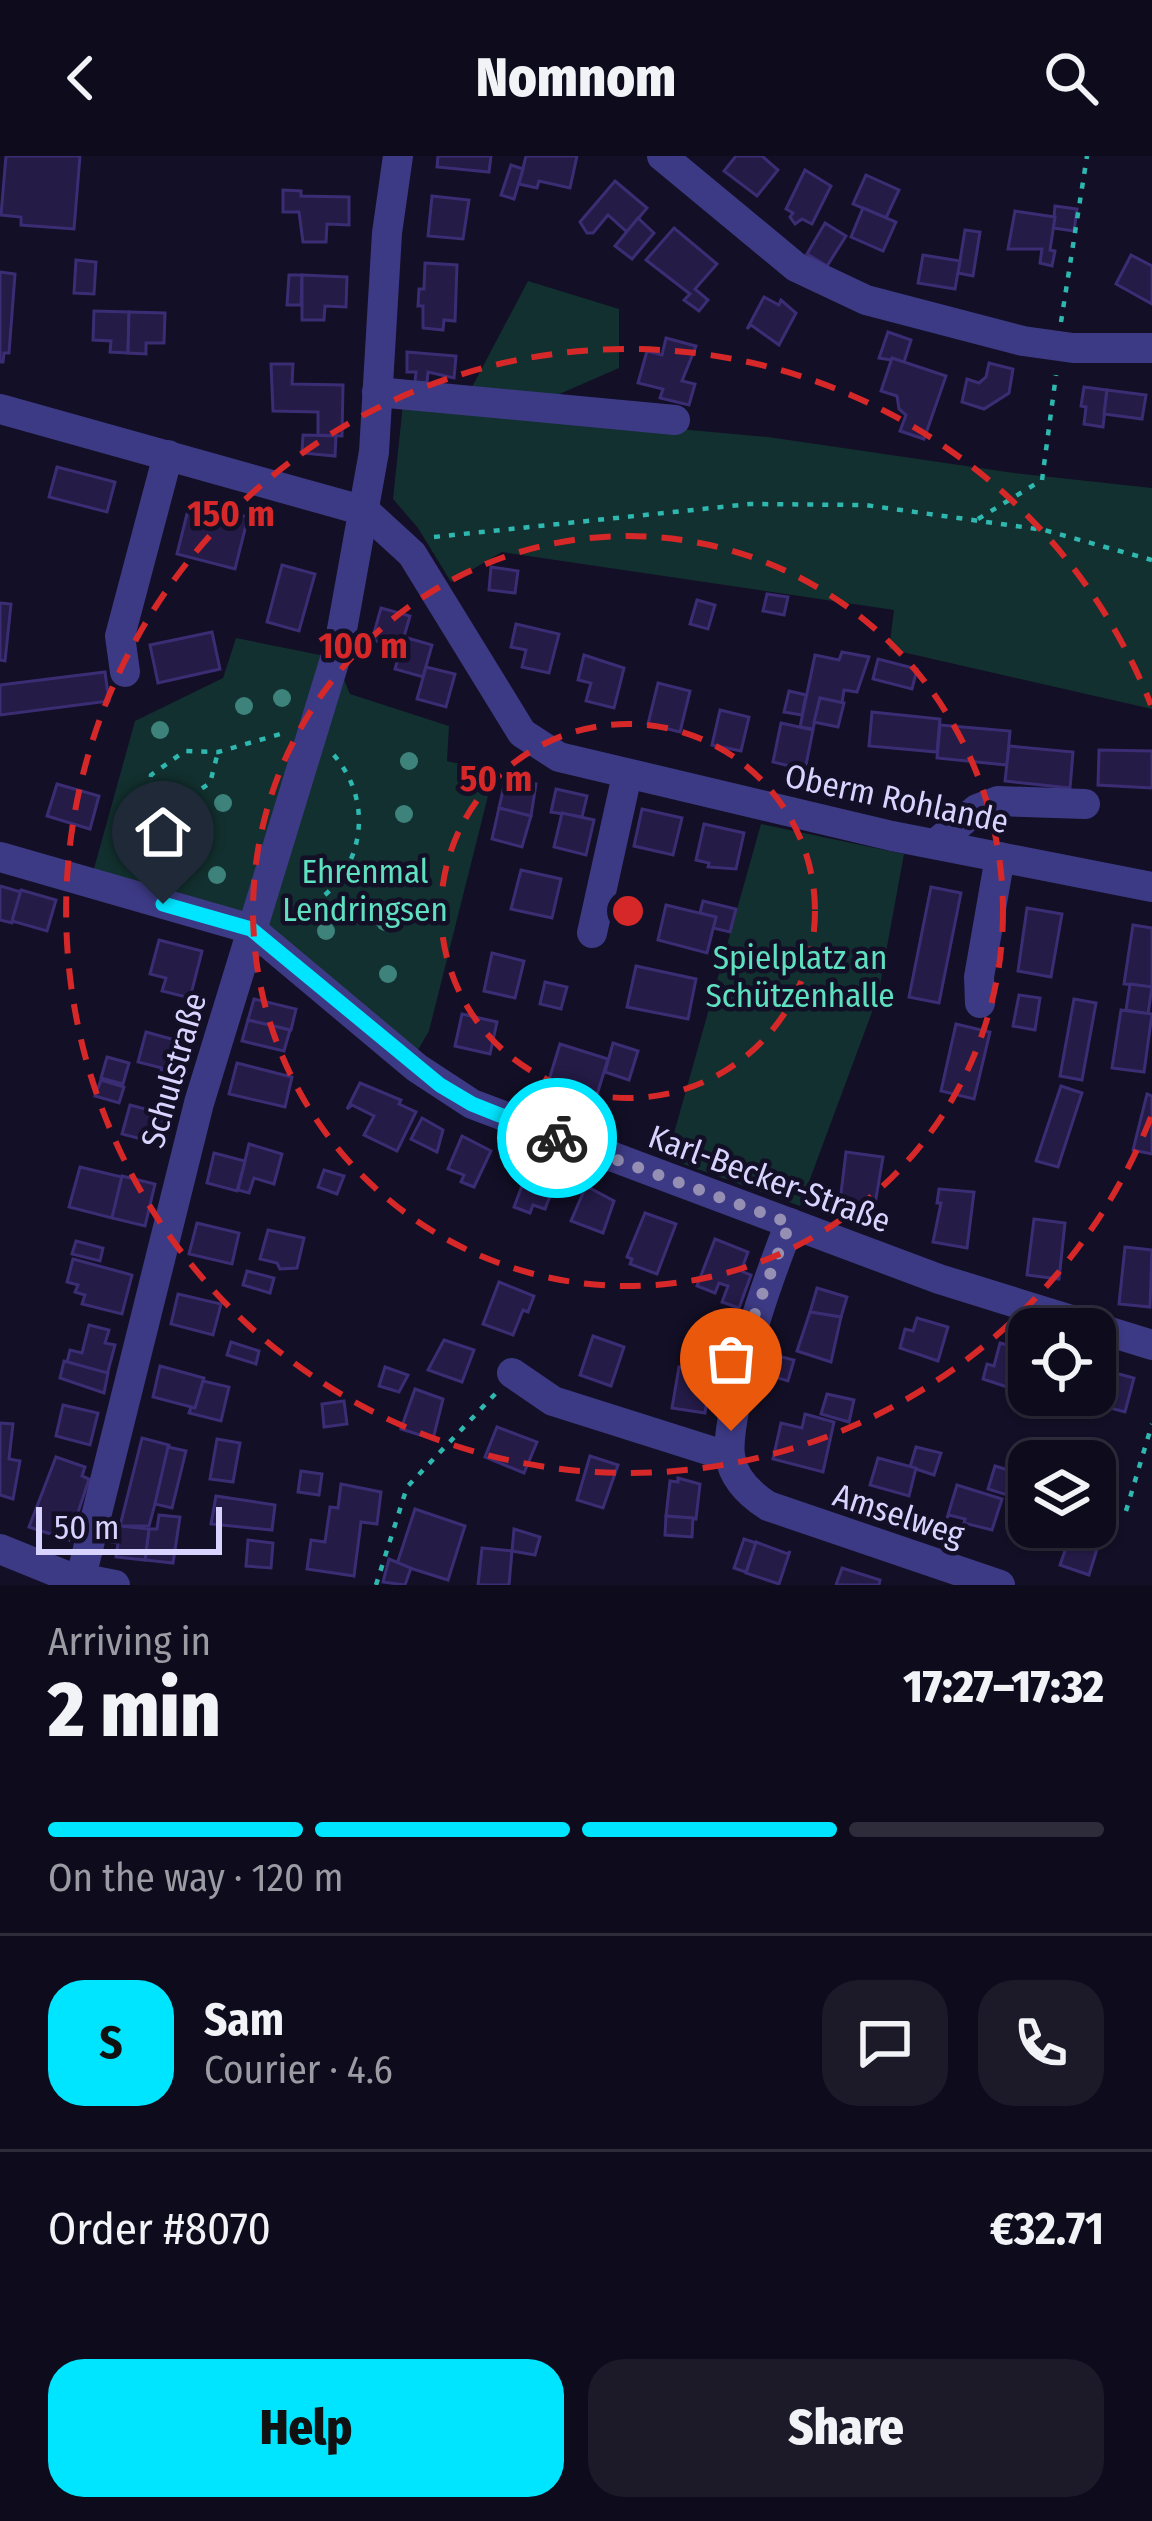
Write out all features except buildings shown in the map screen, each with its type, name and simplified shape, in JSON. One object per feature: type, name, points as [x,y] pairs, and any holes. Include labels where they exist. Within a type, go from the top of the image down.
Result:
[{"type":"street","name":"Schulstraße","points":[[80,1582],[199,1103],[339,646],[365,511],[387,233],[398,156]]},
{"type":"street","points":[[662,156],[763,244],[828,285],[943,322],[1057,346],[1152,348]]},
{"type":"street","points":[[377,392],[675,420]]},
{"type":"street","points":[[0,410],[365,511]]},
{"type":"street","points":[[125,672],[120,636],[168,455]]},
{"type":"street","name":"Oberm Rohlande","points":[[365,511],[399,540],[429,580],[522,733],[559,757],[935,844],[1152,886]]},
{"type":"street","points":[[592,933],[627,775]]},
{"type":"street","points":[[935,844],[976,809],[998,801],[1085,804]]},
{"type":"street","name":"Karl-Becker-Straße","points":[[0,857],[251,929],[417,1068],[472,1104],[939,1279],[1152,1345]]},
{"type":"street","points":[[980,1003],[979,977],[1000,857]]},
{"type":"street","points":[[512,1373],[553,1400],[730,1457],[747,1344],[790,1223]]},
{"type":"street","name":"Amselweg","points":[[730,1457],[751,1494],[768,1506],[1000,1585]]},
{"type":"street","points":[[0,1549],[80,1582],[115,1585]]},
{"type":"path","points":[[976,520],[1042,480],[1087,156]]},
{"type":"path","points":[[399,540],[750,504],[865,505],[1044,530],[1152,560]]},
{"type":"path","points":[[119,891],[147,813],[151,775],[185,752],[218,752],[291,730],[314,733],[351,775],[361,805],[351,856],[339,882],[320,901],[251,929]]},
{"type":"path","points":[[147,813],[179,804],[210,783],[218,752]]},
{"type":"path","points":[[376,1585],[406,1487],[512,1373]]},
{"type":"path","points":[[1126,1511],[1152,1424]]},
{"type":"green space","points":[[528,281],[619,309],[619,368],[548,399],[471,389]]},
{"type":"green space","points":[[403,404],[768,437],[1152,488],[1152,709],[889,649],[894,610],[502,552],[451,582],[418,528],[393,499]]},
{"type":"green space","name":"Ehrenmal Lendringsen","points":[[236,638],[335,658],[350,694],[449,726],[447,761],[494,772],[429,1031],[418,1050],[251,929],[90,883],[135,721],[223,678]]},
{"type":"green space","name":"Spielplatz an Schützenhalle","points":[[761,824],[904,854],[878,996],[800,1206],[667,1158]]},
{"type":"way so far","points":[[557,1138],[790,1223],[755,1313],[731,1431]]},
{"type":"route","points":[[163,904],[251,929],[440,1085],[472,1104],[557,1138]]}]
